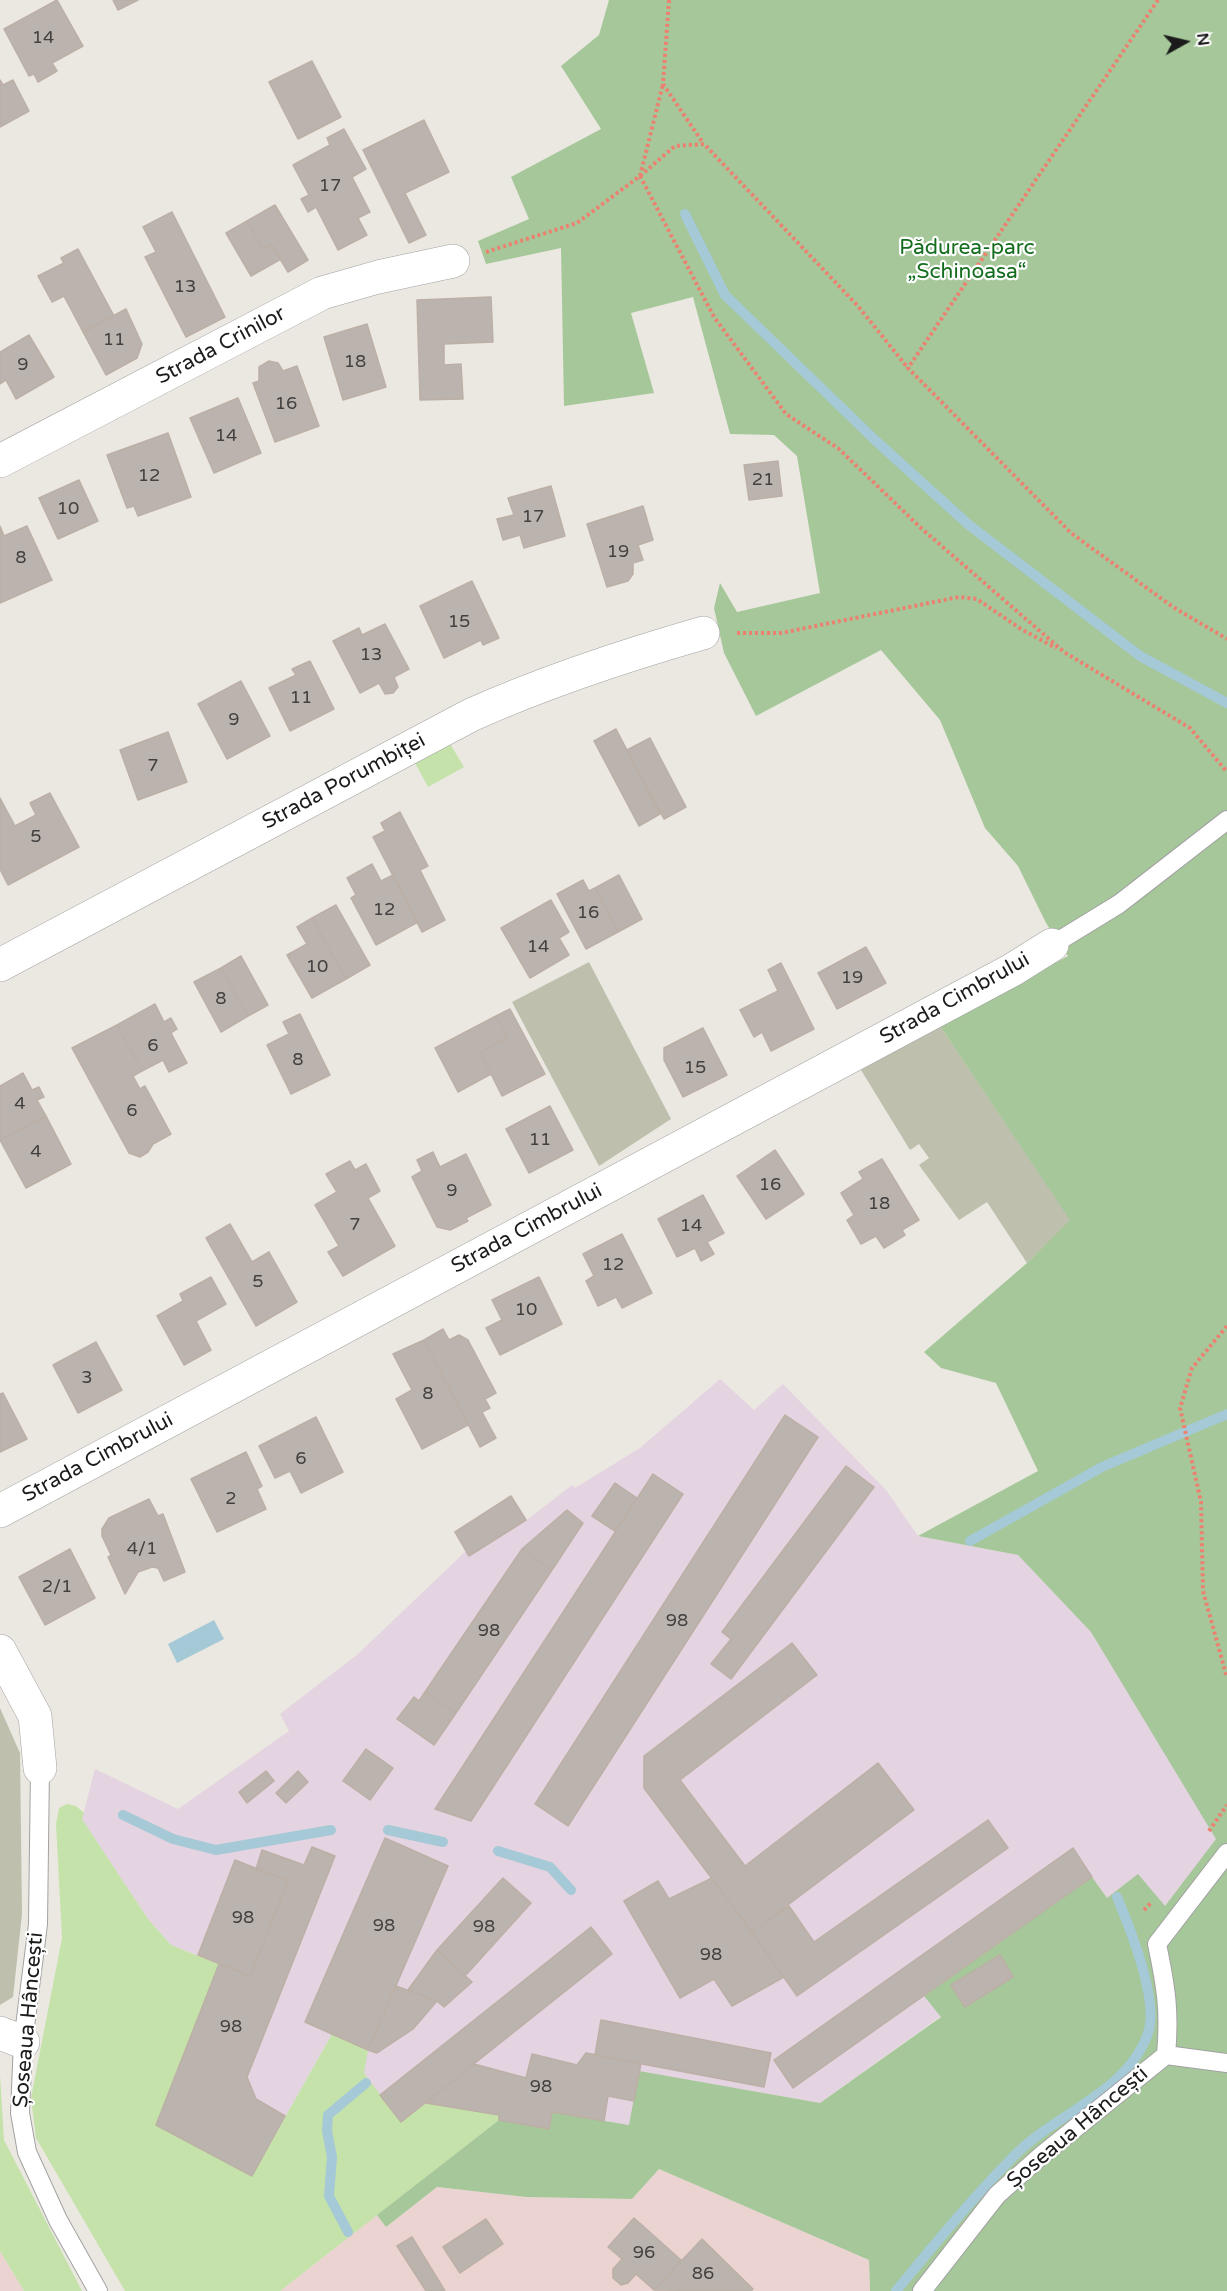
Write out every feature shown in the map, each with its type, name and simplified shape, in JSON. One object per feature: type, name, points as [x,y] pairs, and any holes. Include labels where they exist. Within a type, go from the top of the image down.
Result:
[{"type":"street","name":"Strada Crinilor","points":[[0,461],[322,293],[378,277],[453,261]]},
{"type":"street","name":"Strada Porumbiței","points":[[0,965],[471,715],[532,688],[602,663],[703,633]]},
{"type":"street","name":"Strada Cimbrului","points":[[0,1511],[1001,975],[1052,945]]},
{"type":"street","points":[[0,1651],[35,1716],[40,1768]]},
{"type":"lane","points":[[1052,945],[1119,904],[1227,820]]},
{"type":"lane","name":"Șoseaua Hâncești","points":[[40,1768],[38,1924],[12,2038],[20,2113],[27,2152],[58,2220],[98,2291]]},
{"type":"lane","name":"Șoseaua Hâncești","points":[[922,2291],[997,2195],[1042,2155],[1166,2055],[1170,2018],[1168,1993],[1157,1944],[1227,1853]]},
{"type":"lane","points":[[1166,2055],[1227,2063]]},
{"type":"path","points":[[669,0],[663,84],[640,176],[714,316],[786,414],[839,449],[922,529],[1064,652]]},
{"type":"path","points":[[908,368],[1158,0]]},
{"type":"path","points":[[663,84],[704,144],[857,305],[908,368],[1071,533],[1173,607],[1227,639]]},
{"type":"path","points":[[453,261],[577,223],[640,176],[675,146],[704,144]]},
{"type":"path","points":[[703,633],[782,633],[959,597],[977,599],[1021,629],[1064,652],[1190,728],[1227,772]]},
{"type":"path","points":[[1227,1326],[1192,1368],[1180,1408],[1201,1502],[1203,1591],[1227,1678]]},
{"type":"shaded area","points":[[589,962],[671,1119],[599,1166],[512,1002]]},
{"type":"shaded area","points":[[940,1026],[1071,1220],[1027,1263],[987,1202],[959,1220],[919,1165],[929,1158],[919,1144],[910,1150],[861,1070]]},
{"type":"shaded area","points":[[720,1379],[754,1410],[783,1384],[886,1490],[918,1536],[1018,1555],[1091,1632],[1217,1839],[1165,1906],[1106,1898],[1092,1877],[924,1996],[941,2016],[820,2103],[640,2072],[629,2125],[553,2112],[549,2129],[499,2120],[499,2116],[401,2122],[332,2034],[252,2176],[151,2123],[205,1958],[171,1945],[148,1919],[82,1819],[95,1769],[178,1809],[289,1731],[280,1714],[358,1654],[466,1551],[455,1532],[511,1496],[527,1520],[572,1485],[575,1488],[640,1448]]},
{"type":"shaded area","points":[[0,1708],[20,1753],[22,1914],[13,1997],[0,2005]]},
{"type":"shaded area","points":[[659,2169],[869,2260],[870,2291],[280,2291],[377,2215],[386,2227],[437,2187],[526,2197],[632,2199]]},
{"type":"shaded area","points":[[0,2251],[24,2291],[0,2291]]},
{"type":"green space","name":"Pădurea-parc „Schinoasa“","points":[[609,0],[1227,0],[1227,2291],[870,2291],[869,2260],[659,2169],[632,2199],[526,2197],[437,2187],[386,2227],[377,2215],[499,2120],[549,2128],[552,2112],[629,2125],[639,2071],[820,2103],[941,2017],[924,1996],[1092,1877],[1107,1898],[1138,1874],[1165,1906],[1216,1839],[1091,1632],[1018,1555],[918,1536],[1038,1471],[996,1383],[941,1368],[924,1352],[1027,1263],[1070,1220],[940,1026],[1068,956],[1046,923],[1018,866],[985,828],[940,720],[881,650],[756,716],[724,653],[714,608],[720,583],[737,612],[820,593],[797,456],[774,435],[730,434],[693,297],[631,313],[654,393],[564,406],[561,248],[486,264],[478,241],[529,219],[511,177],[601,129],[561,66],[599,35]]},
{"type":"green space","points":[[449,742],[464,767],[428,787],[414,761]]},
{"type":"green space","points":[[67,1804],[76,1806],[84,1813],[82,1819],[148,1919],[171,1945],[219,1964],[156,2125],[252,2176],[332,2034],[368,2050],[364,2073],[401,2122],[426,2103],[499,2115],[499,2120],[280,2291],[125,2291],[36,2138],[31,2098],[62,1938],[56,1824],[59,1808]]},
{"type":"green space","points":[[0,2075],[4,2140],[82,2291],[24,2291],[0,2251]]},
{"type":"water","points":[[214,1620],[224,1639],[177,1663],[168,1644]]},
{"type":"building","points":[[57,0],[83,46],[52,63],[57,71],[38,82],[34,74],[29,76],[4,29]]},
{"type":"building","points":[[113,0],[138,0],[118,10]]},
{"type":"building","points":[[312,61],[341,117],[298,139],[269,82]]},
{"type":"building","points":[[0,80],[3,85],[13,80],[29,111],[0,127]]},
{"type":"building","points":[[424,120],[449,172],[405,193],[426,235],[409,243],[363,150]]},
{"type":"building","points":[[344,129],[366,169],[352,177],[370,212],[358,218],[367,235],[338,250],[316,207],[308,212],[301,199],[309,195],[293,165],[330,145],[327,138]]},
{"type":"building","points":[[275,205],[308,260],[288,272],[271,244],[263,249],[247,221]]},
{"type":"building","points":[[172,212],[225,317],[186,337],[145,257],[156,252],[143,227]]},
{"type":"building","points":[[247,221],[263,249],[271,244],[281,259],[251,276],[226,233]]},
{"type":"building","points":[[78,249],[114,316],[83,332],[64,296],[52,302],[38,276],[64,263],[61,258]]},
{"type":"building","points":[[491,297],[493,342],[444,344],[444,365],[461,364],[463,399],[420,400],[417,300]]},
{"type":"building","points":[[126,309],[142,344],[137,358],[106,375],[83,332]]},
{"type":"building","points":[[367,324],[386,387],[343,400],[324,337]]},
{"type":"building","points":[[29,335],[54,377],[16,399],[6,380],[0,384],[0,352]]},
{"type":"building","points":[[269,361],[278,363],[283,371],[297,366],[319,426],[275,442],[253,383],[259,381],[259,367]]},
{"type":"building","points":[[238,398],[261,453],[214,473],[190,418]]},
{"type":"building","points":[[168,433],[191,497],[138,516],[134,506],[127,508],[107,455]]},
{"type":"building","points":[[778,461],[782,496],[749,500],[744,465]]},
{"type":"building","points":[[79,480],[98,521],[58,539],[39,498]]},
{"type":"building","points":[[551,486],[565,536],[524,548],[520,535],[503,540],[497,519],[514,515],[508,498]]},
{"type":"building","points":[[643,506],[653,540],[638,545],[643,560],[633,563],[633,574],[628,581],[607,587],[587,524]]},
{"type":"building","points":[[0,526],[4,536],[27,526],[52,580],[0,603]]},
{"type":"building","points":[[472,581],[499,638],[483,645],[481,640],[444,658],[420,606]]},
{"type":"building","points":[[385,624],[409,669],[394,677],[398,687],[393,693],[385,694],[379,683],[360,693],[333,641],[359,628],[362,635]]},
{"type":"building","points":[[310,661],[334,709],[290,731],[269,688],[296,675],[292,669]]},
{"type":"building","points":[[241,681],[270,736],[227,759],[198,704]]},
{"type":"building","points":[[616,729],[660,814],[639,826],[594,741]]},
{"type":"building","points":[[168,732],[187,782],[138,800],[120,750]]},
{"type":"building","points":[[650,738],[686,807],[664,819],[627,750]]},
{"type":"building","points":[[50,793],[79,847],[8,885],[0,869],[0,798],[15,826],[36,815],[30,803]]},
{"type":"building","points":[[400,812],[428,866],[420,870],[445,920],[422,932],[373,837],[385,831],[381,823]]},
{"type":"building","points":[[372,864],[381,881],[393,875],[418,922],[376,945],[351,898],[356,895],[347,878]]},
{"type":"building","points":[[619,875],[642,919],[618,932],[595,888]]},
{"type":"building","points":[[583,880],[589,891],[595,888],[618,932],[586,949],[557,894]]},
{"type":"building","points":[[551,900],[569,932],[559,938],[569,955],[530,978],[501,928]]},
{"type":"building","points":[[336,905],[370,965],[346,979],[312,918]]},
{"type":"building","points":[[312,918],[346,979],[312,998],[287,955],[307,944],[297,927]]},
{"type":"building","points":[[866,947],[886,983],[837,1009],[818,973]]},
{"type":"building","points":[[241,956],[268,1005],[248,1016],[221,968]]},
{"type":"building","points":[[781,963],[814,1029],[771,1051],[762,1032],[754,1037],[740,1010],[778,991],[768,970]]},
{"type":"building","points":[[221,968],[248,1016],[221,1032],[194,982]]},
{"type":"building","points":[[155,1004],[164,1022],[171,1018],[177,1029],[171,1033],[187,1063],[169,1072],[163,1060],[142,1071],[117,1025]]},
{"type":"building","points":[[510,1009],[545,1074],[502,1096],[480,1052],[508,1037],[496,1016]]},
{"type":"building","points":[[300,1014],[330,1075],[291,1094],[267,1045],[289,1034],[283,1022]]},
{"type":"building","points":[[496,1016],[508,1037],[480,1052],[491,1074],[458,1092],[435,1048]]},
{"type":"building","points":[[117,1025],[142,1071],[133,1076],[140,1089],[145,1086],[171,1134],[153,1144],[148,1152],[140,1157],[129,1153],[72,1048]]},
{"type":"building","points":[[703,1028],[727,1075],[683,1097],[664,1060],[664,1048]]},
{"type":"building","points":[[23,1073],[32,1090],[39,1087],[44,1097],[37,1100],[46,1116],[0,1140],[0,1086]]},
{"type":"building","points":[[550,1106],[573,1150],[529,1173],[506,1129]]},
{"type":"building","points":[[46,1116],[71,1164],[26,1188],[0,1140]]},
{"type":"building","points":[[775,1150],[804,1194],[766,1219],[737,1176]]},
{"type":"building","points":[[433,1152],[440,1167],[466,1154],[491,1205],[466,1218],[468,1221],[450,1230],[437,1227],[412,1177],[422,1171],[417,1160]]},
{"type":"building","points":[[882,1159],[919,1220],[902,1230],[905,1235],[884,1248],[876,1236],[861,1244],[847,1220],[854,1215],[841,1193],[863,1179],[859,1172]]},
{"type":"building","points":[[350,1161],[355,1170],[366,1164],[380,1191],[368,1198],[395,1246],[343,1276],[328,1252],[339,1246],[315,1205],[337,1192],[326,1174]]},
{"type":"building","points":[[703,1195],[724,1233],[707,1242],[714,1254],[701,1261],[695,1248],[677,1257],[658,1219]]},
{"type":"building","points":[[230,1224],[252,1262],[269,1252],[297,1302],[256,1326],[206,1238]]},
{"type":"building","points":[[622,1234],[652,1293],[622,1308],[616,1297],[598,1306],[586,1281],[594,1276],[583,1254]]},
{"type":"building","points":[[211,1277],[226,1304],[196,1321],[211,1350],[184,1365],[157,1316],[183,1301],[180,1294]]},
{"type":"building","points":[[539,1277],[562,1324],[500,1355],[486,1328],[502,1320],[492,1300]]},
{"type":"building","points":[[443,1329],[449,1340],[459,1335],[468,1340],[496,1393],[485,1399],[490,1408],[482,1412],[496,1438],[480,1447],[424,1340]]},
{"type":"building","points":[[424,1340],[468,1425],[422,1449],[396,1399],[412,1390],[393,1354]]},
{"type":"building","points":[[96,1342],[122,1390],[78,1413],[53,1365]]},
{"type":"building","points":[[3,1393],[27,1439],[0,1452],[0,1394]]},
{"type":"building","points":[[785,1415],[818,1437],[568,1826],[535,1804]]},
{"type":"building","points":[[316,1417],[343,1472],[301,1493],[290,1471],[275,1478],[259,1446]]},
{"type":"building","points":[[246,1452],[262,1486],[257,1489],[266,1509],[217,1532],[191,1479]]},
{"type":"building","points":[[846,1466],[874,1487],[731,1679],[711,1664],[731,1639],[722,1632]]},
{"type":"building","points":[[653,1474],[683,1494],[471,1821],[435,1809]]},
{"type":"building","points":[[615,1483],[637,1498],[615,1531],[592,1516]]},
{"type":"building","points":[[511,1496],[526,1520],[469,1556],[455,1532]]},
{"type":"building","points":[[149,1499],[158,1516],[163,1514],[185,1572],[164,1581],[158,1568],[152,1567],[138,1572],[125,1594],[108,1557],[111,1555],[102,1536],[102,1529],[109,1518]]},
{"type":"building","points":[[567,1510],[583,1523],[552,1570],[522,1549]]},
{"type":"building","points":[[70,1549],[95,1598],[45,1625],[19,1577]]},
{"type":"building","points":[[522,1549],[552,1570],[456,1713],[425,1692]]},
{"type":"building","points":[[792,1643],[817,1675],[680,1780],[745,1866],[878,1763],[914,1810],[752,1932],[644,1788],[644,1756]]},
{"type":"building","points":[[425,1692],[456,1713],[434,1745],[397,1719],[414,1697],[419,1701]]},
{"type":"building","points":[[366,1749],[393,1768],[370,1800],[343,1781]]},
{"type":"building","points":[[266,1771],[274,1781],[247,1803],[239,1792]]},
{"type":"building","points":[[298,1771],[308,1782],[286,1803],[276,1793]]},
{"type":"building","points":[[988,1820],[1008,1848],[797,1996],[752,1932],[789,1906],[814,1942]]},
{"type":"building","points":[[385,1838],[448,1866],[368,2050],[305,2022]]},
{"type":"building","points":[[312,1847],[335,1856],[247,2077],[256,2099],[285,2116],[252,2176],[156,2125],[219,1964],[250,1976],[288,1881],[256,1869],[262,1850],[304,1865]]},
{"type":"building","points":[[1073,1848],[1092,1877],[793,2088],[774,2060]]},
{"type":"building","points":[[235,1860],[288,1881],[250,1976],[198,1955]]},
{"type":"building","points":[[503,1878],[531,1903],[465,1976],[437,1950]]},
{"type":"building","points":[[712,1878],[784,1977],[732,2006],[714,1979],[680,1998],[624,1901],[658,1881],[669,1899]]},
{"type":"building","points":[[591,1927],[612,1954],[401,2122],[380,2095]]},
{"type":"building","points":[[437,1950],[472,1982],[444,2007],[437,2001],[408,1990]]},
{"type":"building","points":[[1000,1955],[1013,1977],[965,2007],[951,1985]]},
{"type":"building","points":[[396,1986],[437,2001],[413,2029],[377,2053],[368,2050]]},
{"type":"building","points":[[601,2020],[771,2053],[764,2087],[595,2055]]},
{"type":"building","points":[[586,2053],[641,2063],[634,2101],[608,2096],[604,2121],[552,2112],[549,2129],[499,2120],[499,2115],[426,2103],[474,2064],[526,2078],[532,2054],[577,2065]]},
{"type":"building","points":[[634,2218],[681,2260],[654,2290],[636,2274],[628,2283],[621,2285],[613,2278],[613,2269],[622,2259],[608,2247]]},
{"type":"building","points":[[486,2219],[503,2244],[460,2273],[443,2247]]},
{"type":"building","points":[[412,2237],[445,2291],[426,2291],[397,2246]]},
{"type":"building","points":[[702,2239],[753,2289],[751,2291],[654,2290]]},
{"type":"waterway","points":[[685,214],[725,295],[876,441],[969,525],[1140,656],[1227,703]]},
{"type":"waterway","points":[[970,1541],[1102,1467],[1227,1414]]},
{"type":"waterway","points":[[123,1815],[173,1839],[216,1850],[331,1830]]},
{"type":"waterway","points":[[388,1830],[443,1842]]},
{"type":"waterway","points":[[498,1851],[550,1867],[571,1890]]},
{"type":"waterway","points":[[896,2291],[969,2204],[1016,2154],[1033,2139],[1109,2086],[1125,2071],[1138,2053],[1148,2033],[1150,2003],[1142,1965],[1117,1897]]},
{"type":"waterway","points":[[348,2232],[329,2196],[332,2157],[327,2131],[328,2115],[366,2083]]}]
